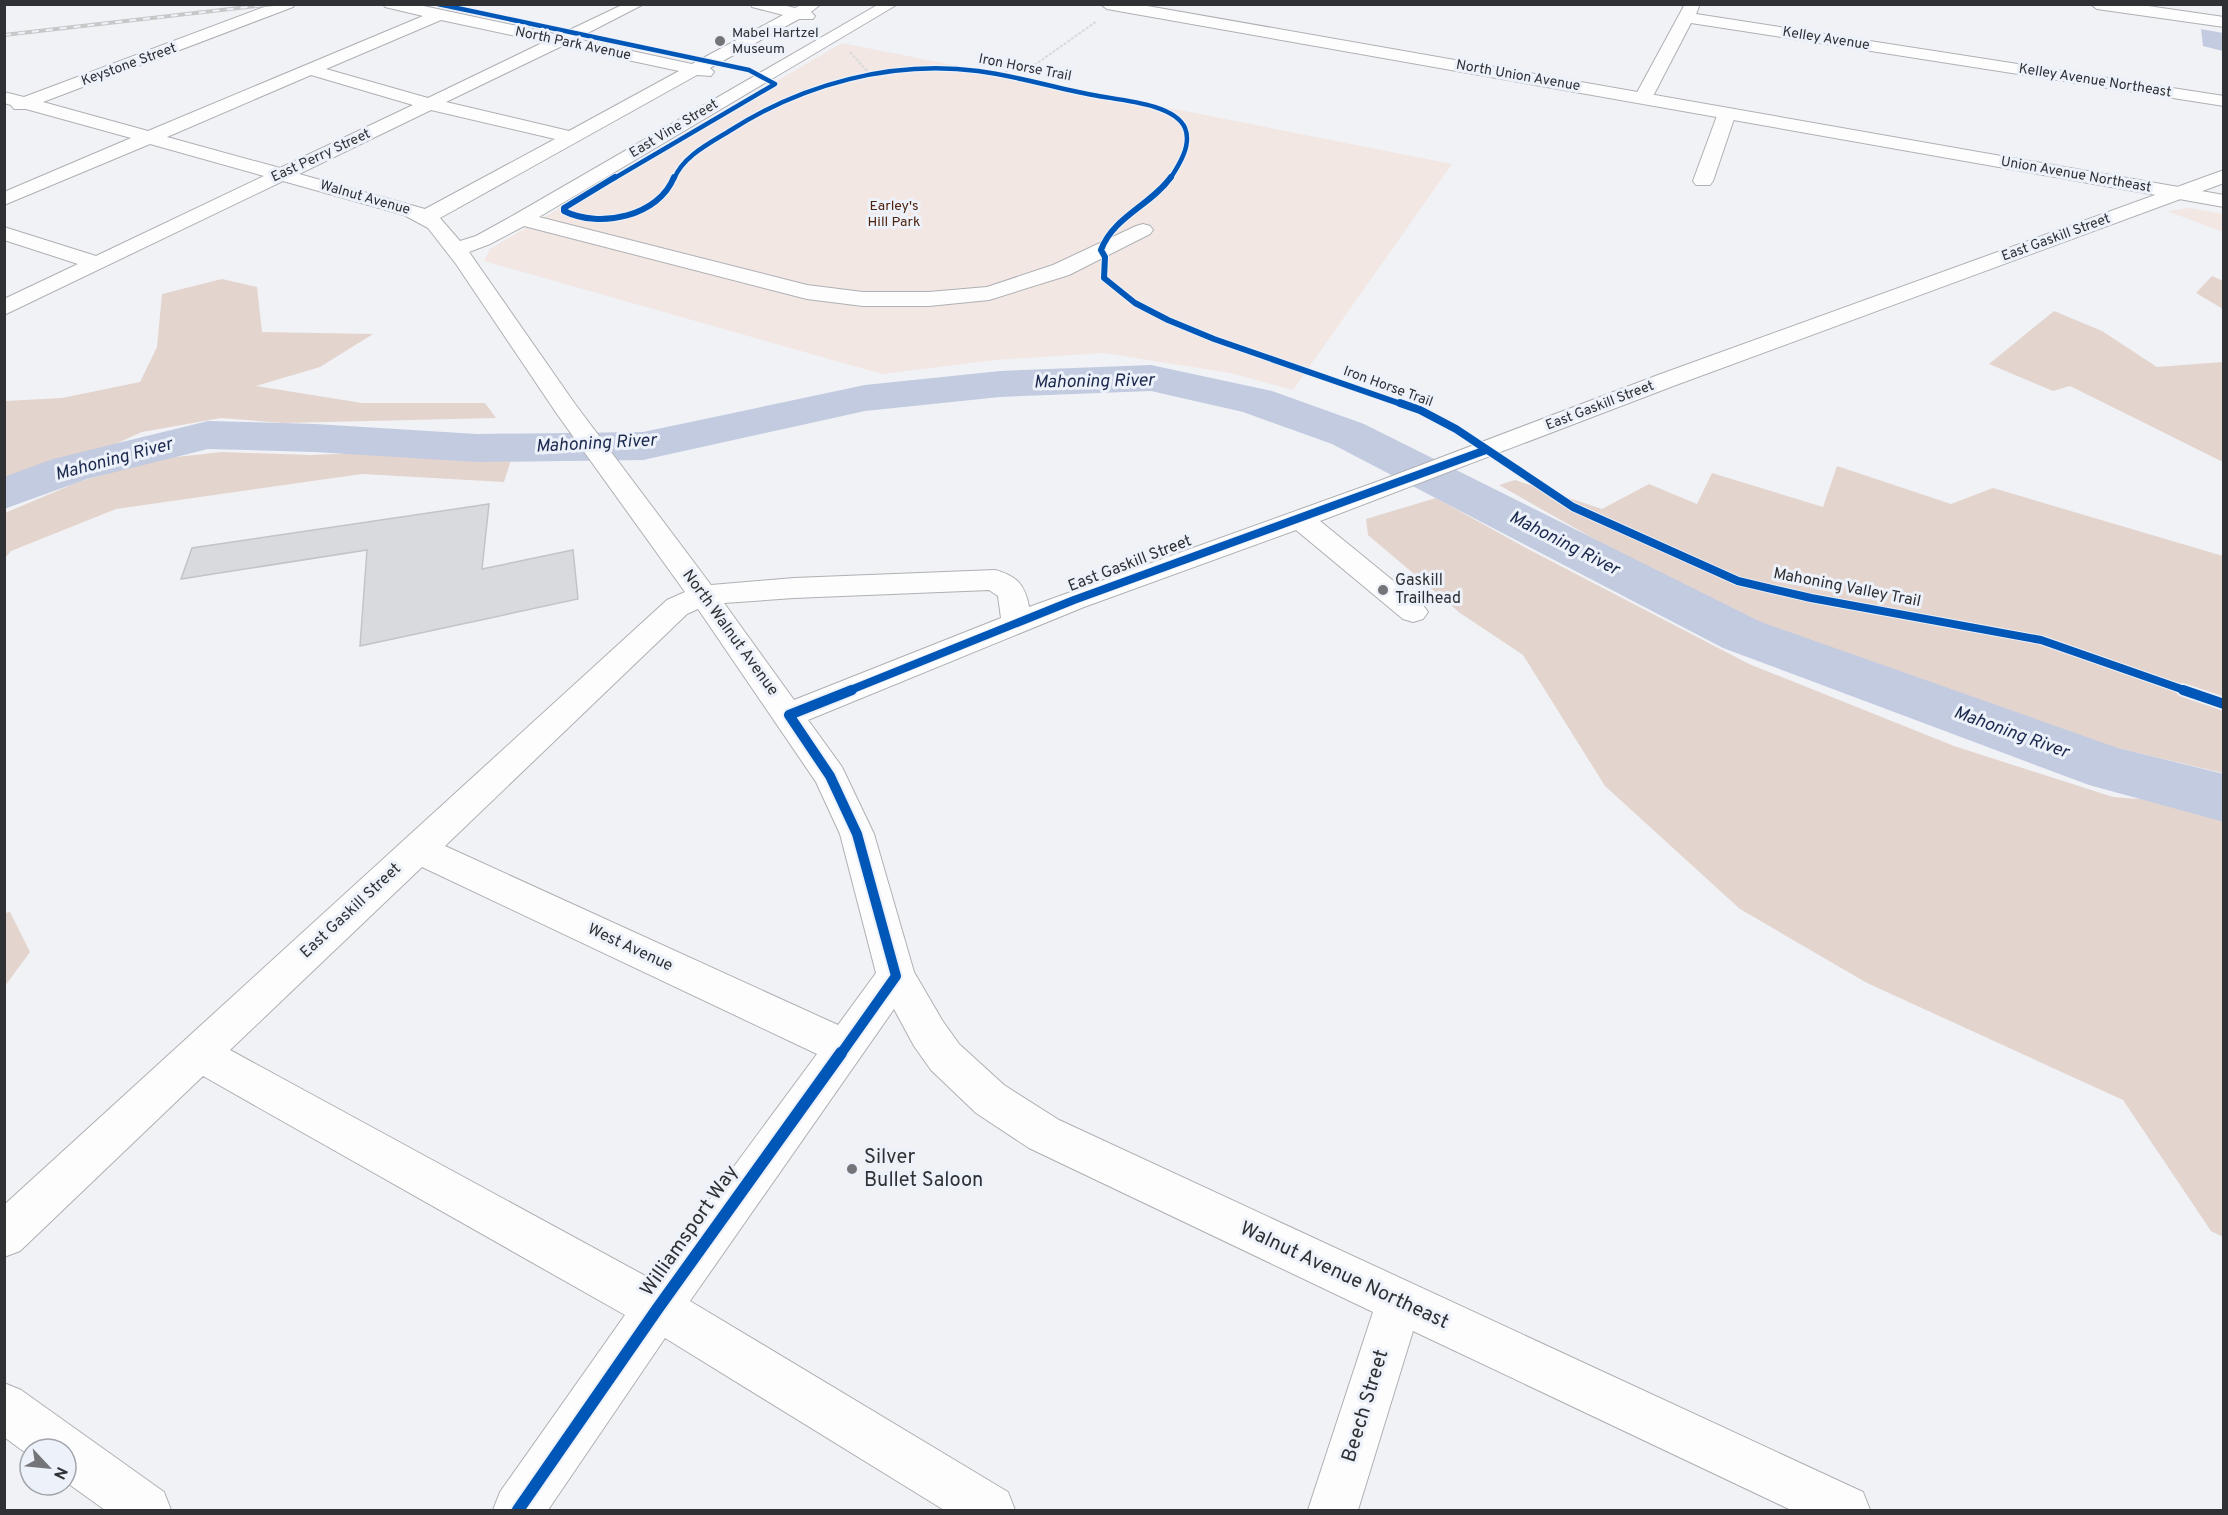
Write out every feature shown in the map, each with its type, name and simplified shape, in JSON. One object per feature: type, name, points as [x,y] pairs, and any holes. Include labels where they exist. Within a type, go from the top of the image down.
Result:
[{"type":"street","name":"Keystone Street","points":[[4,111],[288,4]]},
{"type":"street","name":"North Park Avenue","points":[[390,4],[757,81]]},
{"type":"street","name":"East Perry Street","points":[[4,308],[637,4]]},
{"type":"street","points":[[757,4],[797,14],[822,14],[856,25]]},
{"type":"street","name":"East Vine Street","points":[[455,250],[483,240],[521,219],[891,4]]},
{"type":"street","points":[[2097,4],[2223,22]]},
{"type":"street","name":"North Union Avenue","points":[[1112,5],[1928,148]]},
{"type":"street","points":[[1643,98],[1689,11]]},
{"type":"street","name":"Kelley Avenue","points":[[1689,11],[1966,60]]},
{"type":"street","points":[[426,217],[797,14]]},
{"type":"street","points":[[4,199],[439,15]]},
{"type":"street","name":"Kelley Avenue Northeast","points":[[1966,60],[2223,101]]},
{"type":"street","points":[[310,70],[430,104],[573,137]]},
{"type":"street","name":"Walnut Avenue","points":[[4,97],[426,217],[455,250],[566,410]]},
{"type":"street","points":[[1703,181],[1727,113]]},
{"type":"street","name":"Union Avenue Northeast","points":[[1928,148],[2223,201]]},
{"type":"street","name":"East Gaskill Street","points":[[789,715],[1017,623],[1388,487],[1667,380],[2223,176]]},
{"type":"street","points":[[521,219],[807,292],[863,299],[929,299],[990,293],[1061,270],[1143,230]]},
{"type":"street","points":[[4,233],[97,263]]},
{"type":"street","name":"North Walnut Avenue","points":[[566,410],[703,595],[830,776],[857,834],[896,976]]},
{"type":"street","points":[[1299,518],[1413,612]]},
{"type":"street","points":[[703,595],[794,588],[995,580],[1012,592],[1017,623]]},
{"type":"street","name":"East Gaskill Street","points":[[4,1235],[669,612],[703,595]]},
{"type":"street","name":"West Avenue","points":[[418,849],[843,1047]]},
{"type":"street","name":"Williamsport Way","points":[[518,1510],[658,1308],[896,976]]},
{"type":"street","name":"Walnut Avenue Northeast","points":[[896,976],[928,1034],[945,1058],[990,1099],[1044,1134],[1845,1510]]},
{"type":"street","points":[[199,1053],[658,1308],[990,1510]]},
{"type":"street","name":"Beech Street","points":[[1333,1510],[1399,1302]]},
{"type":"street","points":[[4,1407],[45,1437]]},
{"type":"street","points":[[78,1461],[146,1510]]},
{"type":"path","points":[[997,74],[1015,64],[1036,64],[1112,5]]},
{"type":"path","points":[[854,76],[871,71]]},
{"type":"green space","name":"Earley's Hill Park","points":[[842,43],[1452,164],[1293,390],[1230,373],[1104,353],[995,360],[882,374],[484,261],[490,249]]},
{"type":"green space","points":[[2190,208],[2223,214],[2223,232],[2167,211]]},
{"type":"shaded area","points":[[2212,276],[2223,281],[2223,309],[2196,293]]},
{"type":"shaded area","points":[[222,279],[257,287],[262,332],[373,334],[320,367],[256,386],[362,403],[485,403],[496,418],[283,423],[221,418],[142,432],[93,454],[5,486],[5,401],[62,398],[140,382],[157,347],[162,294]]},
{"type":"shaded area","points":[[2054,311],[2102,331],[2157,367],[2223,362],[2223,462],[2070,386],[2053,391],[1989,364]]},
{"type":"shaded area","points":[[222,452],[311,455],[384,452],[511,460],[504,482],[362,474],[116,509],[11,551],[5,558],[5,513],[78,482],[157,459]]},
{"type":"shaded area","points":[[1837,466],[1951,504],[1993,488],[2223,556],[2223,773],[2041,730],[1796,644],[1686,591],[1499,485],[1515,480],[1602,509],[1649,484],[1697,504],[1712,473],[1823,507]]},
{"type":"shaded area","points":[[1436,498],[1528,549],[1749,664],[1954,746],[2113,797],[2179,802],[2223,813],[2223,1237],[2211,1231],[2123,1100],[1867,983],[1740,909],[1605,786],[1523,655],[1460,613],[1368,535],[1366,519]]},
{"type":"shaded area","points":[[10,912],[30,952],[5,986],[5,913]]},
{"type":"water","points":[[2201,29],[2223,33],[2223,51],[2203,46]]},
{"type":"building","points":[[489,504],[482,569],[573,550],[578,599],[360,646],[367,550],[181,579],[192,548]]},
{"type":"waterway","name":"Mahoning River","points":[[4,494],[70,469],[208,435],[315,438],[477,448],[643,446],[865,398],[1000,384],[1151,378],[1256,401],[1348,434],[1742,635],[2110,769],[2224,798]]},
{"type":"railway","points":[[4,35],[274,4]]},
{"type":"cycle path","name":"Iron Horse Trail","points":[[438,4],[749,70],[773,81],[775,84],[727,110],[564,208],[564,211],[573,216],[586,218],[616,217],[645,209],[665,195],[684,161],[736,126],[802,94],[862,75],[918,69],[977,71],[1159,109],[1177,119],[1186,131],[1183,154],[1163,188],[1117,224],[1105,240],[1101,250],[1105,257],[1104,278],[1135,303],[1214,339],[1420,410],[1456,429],[1573,507],[1738,581],[1811,598],[2041,640],[2224,704]]},
{"type":"cycle path","points":[[518,1510],[658,1308],[896,976],[857,834],[830,776],[789,715],[1074,600],[1486,450]]},
{"type":"place","name":"Mabel Hartzel Museum","points":[[720,41]]},
{"type":"place","name":"Gaskill Trailhead","points":[[1383,590]]},
{"type":"place","name":"Silver Bullet Saloon","points":[[852,1169]]}]
